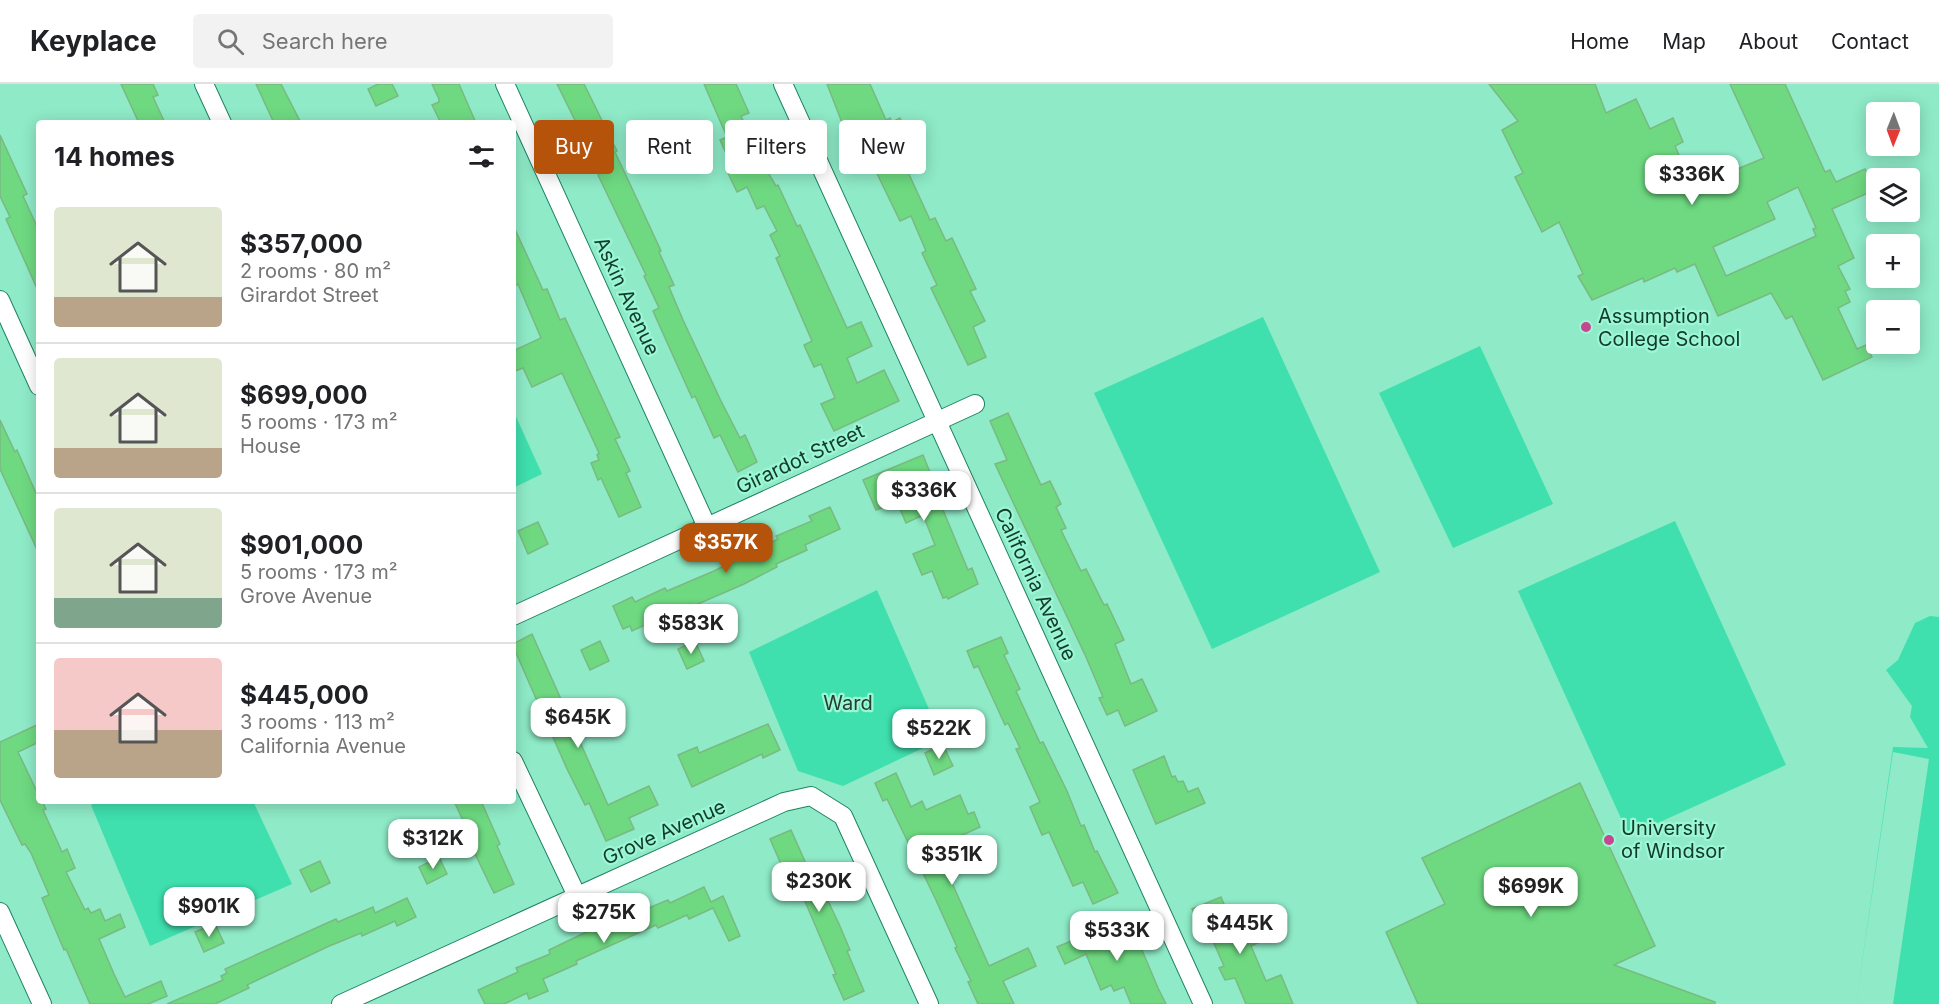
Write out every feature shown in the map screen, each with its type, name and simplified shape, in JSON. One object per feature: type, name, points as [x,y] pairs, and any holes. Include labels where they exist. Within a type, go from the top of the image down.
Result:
[{"type":"street","points":[[204,84],[221,120]]},
{"type":"street","name":"Askin Avenue","points":[[505,84],[707,527]]},
{"type":"street","name":"California Avenue","points":[[783,84],[1203,1004]]},
{"type":"street","points":[[0,300],[36,379]]},
{"type":"street","name":"Girardot Street","points":[[516,615],[975,404]]},
{"type":"street","points":[[516,767],[577,896]]},
{"type":"street","name":"Grove Avenue","points":[[341,1004],[784,802],[811,796],[843,816],[929,1004]]},
{"type":"street","points":[[0,912],[42,1004]]},
{"type":"green space","points":[[1263,317],[1380,572],[1212,649],[1094,393]]},
{"type":"green space","points":[[1480,346],[1553,504],[1453,548],[1379,393]]},
{"type":"green space","points":[[516,417],[542,474],[516,487]]},
{"type":"green space","points":[[1675,521],[1786,765],[1629,836],[1518,591]]},
{"type":"green space","name":"Ward","points":[[877,590],[942,739],[843,786],[798,771],[749,652]]},
{"type":"green space","points":[[1930,616],[1939,617],[1939,1004],[1893,1004],[1929,759],[1893,752],[1856,1004],[1893,747],[1928,748],[1910,717],[1912,706],[1886,670],[1898,660],[1915,623]]},
{"type":"green space","points":[[254,804],[292,884],[150,946],[91,805]]},
{"type":"building","points":[[121,84],[153,84],[158,95],[153,97],[164,120],[138,120]]},
{"type":"building","points":[[256,84],[281,84],[299,120],[273,120]]},
{"type":"building","points":[[378,84],[392,84],[398,96],[376,106],[368,89]]},
{"type":"building","points":[[432,84],[459,84],[475,120],[440,120],[432,105],[439,102]]},
{"type":"building","points":[[557,84],[584,84],[602,120],[575,120]]},
{"type":"building","points":[[704,84],[736,84],[749,113],[741,116],[743,120],[725,120],[725,132]]},
{"type":"building","points":[[827,84],[870,84],[886,120],[841,120]]},
{"type":"building","points":[[1489,84],[1595,84],[1606,113],[1636,99],[1650,129],[1673,118],[1683,142],[1675,146],[1690,180],[1703,175],[1706,182],[1764,158],[1730,84],[1785,84],[1825,172],[1830,170],[1836,182],[1865,169],[1866,171],[1866,194],[1832,209],[1854,258],[1838,266],[1850,289],[1845,291],[1850,302],[1838,308],[1857,349],[1866,345],[1866,354],[1870,354],[1872,357],[1823,380],[1792,316],[1786,319],[1771,293],[1718,316],[1695,264],[1677,272],[1675,268],[1644,282],[1643,278],[1592,300],[1578,276],[1583,274],[1559,222],[1542,232],[1515,177],[1523,173],[1502,130],[1518,121]],"holes":[[[1798,187],[1816,228],[1813,229],[1816,236],[1726,276],[1713,247],[1775,219],[1767,202]]]},
{"type":"building","points":[[0,135],[27,194],[23,196],[36,224],[36,286],[6,219],[10,217],[0,196]]},
{"type":"building","points":[[725,138],[725,151],[720,140]]},
{"type":"building","points":[[614,145],[617,151],[615,152],[661,251],[659,252],[674,285],[669,287],[683,320],[740,438],[745,435],[757,462],[738,472],[720,435],[714,438],[695,396],[692,398],[653,311],[659,308],[644,276],[646,275],[598,175],[614,174]]},
{"type":"building","points":[[728,174],[769,174],[776,186],[778,185],[797,226],[800,225],[847,328],[861,322],[872,346],[847,358],[857,383],[884,370],[899,401],[834,431],[821,404],[835,398],[821,364],[814,367],[804,345],[812,341],[776,258],[780,256],[770,235],[777,231],[764,206],[757,209],[747,187],[737,192]]},
{"type":"building","points":[[877,174],[909,174],[930,220],[935,218],[946,241],[952,238],[976,289],[970,291],[985,321],[973,327],[986,357],[968,365],[931,288],[937,285],[922,253],[926,251],[911,216],[900,221]]},
{"type":"building","points":[[516,232],[543,290],[547,289],[560,320],[565,318],[620,437],[615,439],[630,471],[626,473],[641,507],[619,517],[601,478],[598,480],[591,463],[599,460],[597,455],[599,453],[562,373],[532,387],[523,368],[516,371],[516,350],[541,338],[518,284],[516,285]]},
{"type":"building","points":[[1008,413],[1041,485],[1050,481],[1061,504],[1056,507],[1066,528],[1061,530],[1081,571],[1086,569],[1104,605],[1107,604],[1124,640],[1115,644],[1131,684],[1142,679],[1157,711],[1125,726],[1118,710],[1107,715],[1099,698],[1103,697],[1086,657],[995,464],[1007,460],[990,421]]},
{"type":"building","points":[[0,420],[15,452],[17,450],[36,493],[36,547],[0,469]]},
{"type":"building","points":[[923,455],[935,485],[933,486],[968,570],[972,568],[978,584],[948,599],[943,598],[932,571],[922,575],[913,554],[935,545],[923,515],[906,523],[897,502],[876,510],[863,480]]},
{"type":"building","points":[[830,507],[840,529],[805,545],[807,550],[776,564],[777,567],[744,584],[691,607],[690,604],[632,631],[630,626],[623,629],[613,606],[632,597],[635,602],[665,588],[667,591],[714,571],[778,539],[776,536],[812,521],[809,516]]},
{"type":"building","points":[[538,522],[548,544],[528,554],[518,531]]},
{"type":"building","points":[[532,634],[608,805],[649,786],[658,805],[629,818],[634,829],[606,841],[589,803],[585,805],[567,769],[516,653],[516,642]]},
{"type":"building","points":[[1001,637],[1008,653],[1004,655],[1020,689],[1016,691],[1040,743],[1043,742],[1067,791],[1081,826],[1084,825],[1095,852],[1097,851],[1118,893],[1093,904],[1083,882],[1073,886],[1049,832],[1042,835],[1030,807],[1040,802],[1016,749],[1020,748],[1008,723],[1005,725],[978,666],[974,668],[967,651]]},
{"type":"building","points":[[600,641],[609,661],[590,670],[581,650]]},
{"type":"building","points":[[695,641],[704,661],[687,669],[678,649]]},
{"type":"building","points":[[768,724],[780,750],[763,758],[762,754],[692,787],[678,755],[697,747],[699,753]]},
{"type":"building","points":[[36,725],[36,743],[18,752],[36,790],[36,804],[44,804],[46,809],[43,810],[62,852],[67,849],[75,868],[66,872],[85,910],[88,908],[91,913],[100,909],[105,921],[120,914],[125,927],[99,939],[125,997],[161,981],[167,996],[148,1004],[90,1004],[42,898],[49,895],[31,853],[25,844],[22,845],[0,800],[0,742]]},
{"type":"building","points":[[943,745],[953,766],[934,775],[925,753]]},
{"type":"building","points":[[1164,756],[1172,777],[1175,776],[1178,782],[1183,781],[1188,792],[1198,788],[1205,803],[1156,824],[1133,770]]},
{"type":"building","points":[[896,773],[911,807],[922,801],[926,810],[960,795],[968,814],[974,812],[980,827],[936,847],[989,966],[1028,948],[1031,954],[1036,966],[1003,981],[1014,1004],[978,1004],[968,982],[971,981],[935,898],[887,799],[883,801],[875,783]]},
{"type":"building","points":[[1580,783],[1655,946],[1614,965],[1715,1002],[1715,1004],[1418,1004],[1386,932],[1445,904],[1422,858]]},
{"type":"building","points":[[455,804],[482,804],[500,844],[497,846],[514,884],[494,893],[475,854],[470,856],[463,842],[471,838]]},
{"type":"building","points":[[791,830],[807,866],[811,865],[839,924],[850,950],[847,951],[864,991],[844,1000],[833,975],[836,974],[801,892],[798,893],[784,863],[781,864],[770,839]]},
{"type":"building","points":[[439,857],[447,874],[427,884],[419,867]]},
{"type":"building","points":[[320,861],[330,883],[311,892],[300,870]]},
{"type":"building","points":[[704,887],[711,902],[723,896],[740,936],[729,941],[713,908],[689,919],[687,915],[658,928],[656,925],[576,961],[577,964],[543,979],[548,991],[529,999],[527,993],[504,1004],[485,1004],[478,990],[518,972],[516,968],[550,954],[549,950],[632,910],[634,914],[668,900],[670,903]]},
{"type":"building","points":[[1221,897],[1229,916],[1234,914],[1242,933],[1257,926],[1264,940],[1251,946],[1266,981],[1281,975],[1293,1004],[1246,1004],[1235,978],[1225,980],[1219,968],[1224,966],[1212,939],[1208,940],[1192,909]]},
{"type":"building","points":[[407,898],[416,917],[397,926],[395,921],[362,936],[361,933],[327,947],[247,985],[249,988],[215,1004],[167,1004],[223,980],[221,976],[227,973],[225,969],[336,919],[338,922],[373,907],[375,913]]},
{"type":"building","points":[[1128,917],[1166,1004],[1131,1004],[1124,987],[1114,991],[1111,985],[1101,990],[1086,954],[1065,964],[1057,947]]},
{"type":"building","points":[[215,924],[224,943],[204,952],[195,932]]},
{"type":"place","name":"Assumption College School","points":[[1586,327]]},
{"type":"place","name":"University of Windsor","points":[[1609,840]]}]
